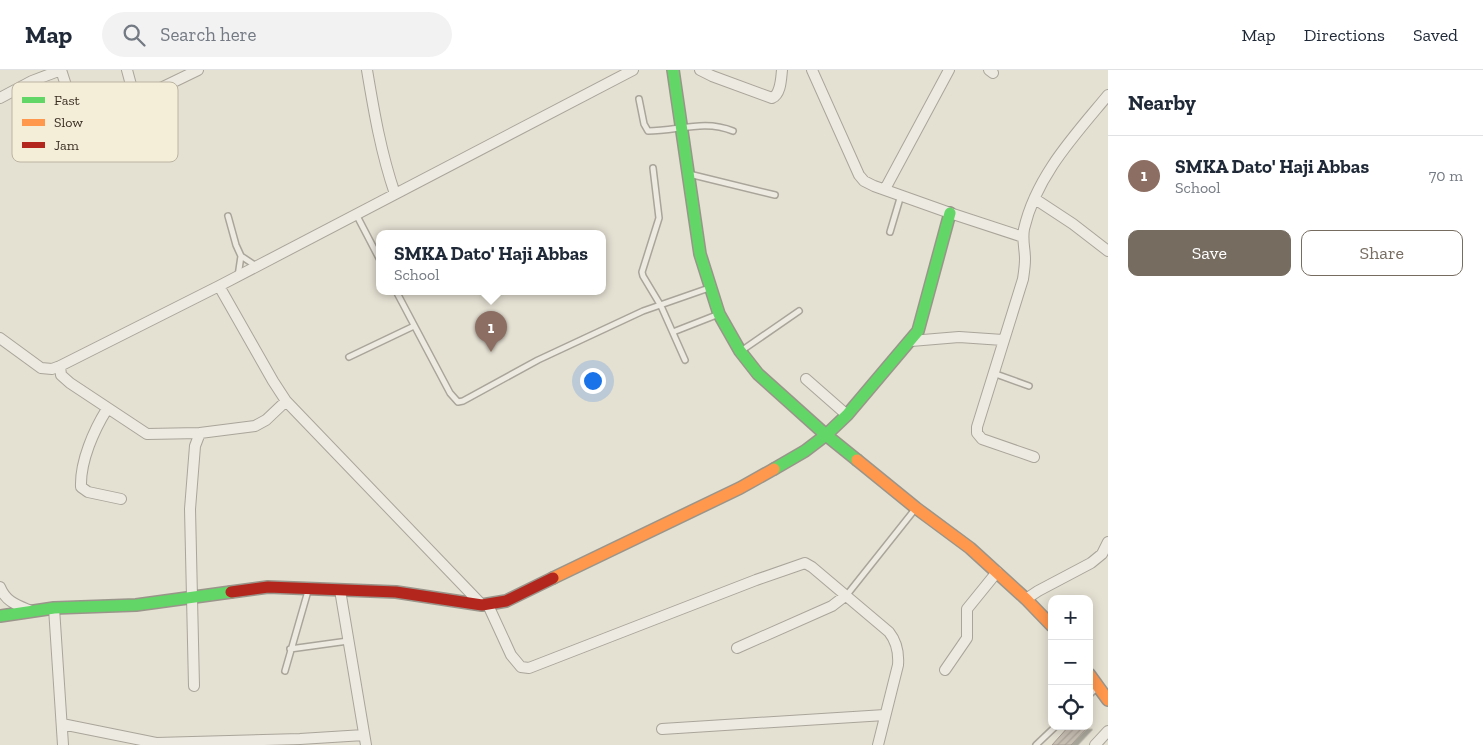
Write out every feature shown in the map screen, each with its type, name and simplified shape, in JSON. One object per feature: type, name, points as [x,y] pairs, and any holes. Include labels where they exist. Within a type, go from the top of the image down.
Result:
[{"type":"street","points":[[30,82],[61,70],[66,82]]},
{"type":"street","points":[[174,82],[198,70]]},
{"type":"street","points":[[367,70],[385,165],[395,194]]},
{"type":"street","points":[[673,70],[700,254],[719,314],[740,351],[758,374],[826,435],[916,508],[970,548],[1048,622]]},
{"type":"street","points":[[700,70],[772,98],[775,97],[779,90],[782,70]]},
{"type":"street","points":[[812,70],[859,175],[868,183],[950,214],[1023,236]]},
{"type":"street","points":[[885,189],[949,70]]},
{"type":"street","points":[[0,338],[40,368],[52,369],[60,366],[219,286],[626,72]]},
{"type":"street","points":[[0,98],[12,92]]},
{"type":"street","points":[[1034,458],[982,439],[976,433],[981,410],[1023,279],[1025,260],[1023,236],[1035,199],[1050,169],[1073,137],[1108,95]]},
{"type":"street","points":[[1035,199],[1073,224],[1108,251]]},
{"type":"street","points":[[0,616],[54,608],[136,605],[257,588],[396,592],[485,605],[506,601],[740,488],[805,451],[826,435],[847,415],[911,341],[922,322],[950,214]]},
{"type":"street","points":[[219,286],[286,401],[485,605],[511,655],[525,669],[805,563],[889,632],[897,644],[899,654],[898,665],[878,745]]},
{"type":"street","points":[[911,341],[959,337],[1003,340]]},
{"type":"street","points":[[60,366],[60,372],[64,377],[107,409],[147,434],[200,433],[259,424],[286,401]]},
{"type":"street","points":[[806,379],[847,415]]},
{"type":"street","points":[[107,409],[91,439],[82,472],[81,487],[88,492],[121,499]]},
{"type":"street","points":[[194,686],[190,509],[195,446],[200,433]]},
{"type":"street","points":[[1026,599],[1091,563],[1102,554],[1107,545]]},
{"type":"street","points":[[945,670],[967,638],[967,609],[997,572]]},
{"type":"street","points":[[0,587],[8,601],[31,611]]},
{"type":"street","points":[[62,724],[148,743],[365,740],[340,590]]},
{"type":"street","points":[[738,648],[832,606],[845,596]]},
{"type":"street","points":[[54,608],[63,745]]},
{"type":"street","points":[[1093,679],[1108,700]]},
{"type":"street","points":[[662,729],[885,715]]},
{"type":"street","points":[[1095,745],[1108,732]]},
{"type":"lane","points":[[639,100],[644,124],[648,131],[682,126],[715,126],[733,131]]},
{"type":"lane","points":[[653,168],[659,218],[642,272],[674,332],[684,360]]},
{"type":"lane","points":[[688,174],[775,195]]},
{"type":"lane","points":[[890,232],[901,195]]},
{"type":"lane","points":[[356,214],[376,252]]},
{"type":"lane","points":[[228,216],[236,246],[241,256],[257,266]]},
{"type":"lane","points":[[238,276],[241,256]]},
{"type":"lane","points":[[398,295],[450,393],[455,400],[463,401],[538,360],[643,311],[710,288]]},
{"type":"lane","points":[[740,351],[799,311]]},
{"type":"lane","points":[[674,332],[719,314]]},
{"type":"lane","points":[[349,357],[414,326]]},
{"type":"lane","points":[[993,373],[1028,386]]},
{"type":"lane","points":[[845,596],[916,508]]},
{"type":"lane","points":[[285,671],[308,588]]},
{"type":"lane","points":[[290,649],[348,641]]},
{"type":"lane","points":[[1093,691],[1099,686]]},
{"type":"lane","points":[[1036,745],[1052,730]]},
{"type":"building","points":[[1065,730],[1085,730],[1071,745],[1052,745]]},
{"type":"traffic: fast","points":[[673,70],[700,254],[719,314],[740,351],[758,374],[857,460]]},
{"type":"traffic: fast","points":[[774,469],[805,451],[826,435],[847,415],[918,331],[950,213]]},
{"type":"traffic: fast","points":[[0,616],[54,608],[136,605],[231,592]]},
{"type":"traffic: slow","points":[[857,460],[916,508],[970,548],[1048,622]]},
{"type":"traffic: slow","points":[[553,578],[740,488],[774,469]]},
{"type":"traffic: slow","points":[[1093,679],[1108,700]]},
{"type":"traffic: jam","points":[[231,592],[268,587],[396,592],[482,605],[506,601],[553,578]]},
{"type":"place","name":"SMKA Dato' Haji Abbas","points":[[491,352]]}]
